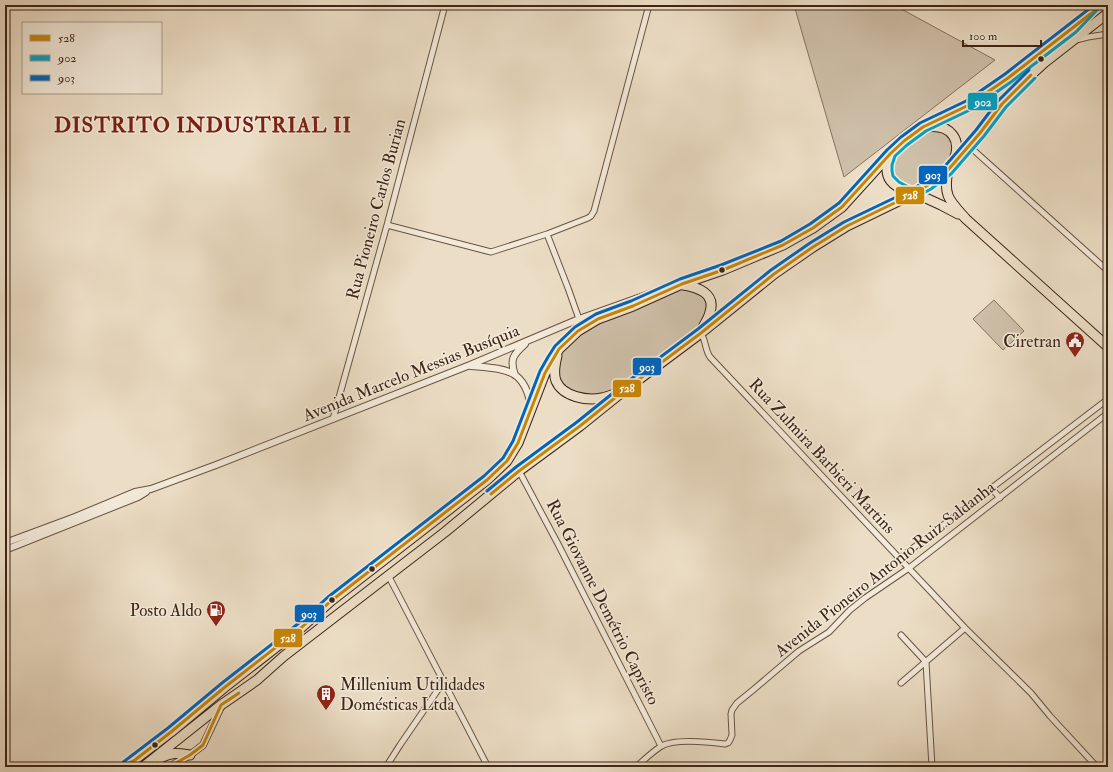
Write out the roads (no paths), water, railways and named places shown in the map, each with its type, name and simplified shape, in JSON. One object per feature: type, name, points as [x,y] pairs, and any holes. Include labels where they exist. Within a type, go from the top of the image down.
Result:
[{"type":"highway","points":[[1073,28],[1095,5]]},
{"type":"highway","points":[[126,767],[302,627],[331,601],[487,480],[507,461],[518,443],[545,373],[552,360],[559,349],[578,331],[598,319],[633,306],[682,284],[783,245],[814,228],[842,207],[891,153],[904,141],[924,127],[969,105],[1008,78],[1102,5]]},
{"type":"highway","points":[[147,765],[221,705],[257,680],[284,656],[445,532],[519,471],[701,333],[774,274],[847,226],[914,193],[928,185],[950,168],[980,133],[1002,104],[1018,87],[1068,43],[1108,13]]},
{"type":"highway","points":[[924,127],[935,126],[944,128],[955,138],[957,146],[956,156],[950,168],[946,183],[946,192],[950,201],[966,219],[1108,347]]},
{"type":"highway","points":[[891,153],[887,164],[887,172],[889,179],[896,186],[941,204],[966,219]]},
{"type":"highway","points":[[682,284],[702,290],[710,301],[710,314],[701,333]]},
{"type":"highway","points":[[559,349],[555,364],[556,380],[560,388],[568,393],[582,398],[601,398],[626,389]]},
{"type":"highway","points":[[147,765],[169,754],[174,753],[190,755]]},
{"type":"street","name":"Rua Pioneiro Carlos Burian","points":[[333,419],[387,225],[445,5]]},
{"type":"street","points":[[387,225],[491,252],[547,234],[591,216],[594,211],[649,5]]},
{"type":"street","points":[[1068,43],[1088,37],[1108,34]]},
{"type":"street","points":[[969,146],[1108,271]]},
{"type":"street","points":[[547,234],[579,319]]},
{"type":"street","name":"Avenida Marcelo Messias Busíquia","points":[[5,543],[138,497],[151,489],[470,366],[579,319],[649,293],[682,284]]},
{"type":"street","name":"Rua Zulmira Barbieri Martins","points":[[701,333],[705,342],[707,353],[965,628],[1030,692],[1097,767]]},
{"type":"street","points":[[528,341],[515,354],[512,359],[512,366],[515,375],[526,388],[531,408]]},
{"type":"street","points":[[470,366],[501,369],[515,375]]},
{"type":"street","name":"Avenida Pioneiro Antonio Ruiz Saldanha","points":[[900,558],[1108,399]]},
{"type":"street","name":"Avenida Pioneiro Antonio Ruiz Saldanha","points":[[636,767],[661,746],[678,742],[702,741],[725,744],[728,743],[732,735],[731,714],[737,703],[800,650],[829,632],[850,610],[865,598],[909,568],[1108,413]]},
{"type":"street","name":"Rua Giovanne Demétrio Capristo","points":[[519,471],[661,746]]},
{"type":"street","points":[[992,488],[1000,498]]},
{"type":"street","name":"Avenida Marcelo Messias Busíquia","points":[[5,550],[76,519]]},
{"type":"street","points":[[388,575],[488,767]]},
{"type":"street","points":[[902,683],[965,628]]},
{"type":"street","points":[[901,635],[926,662],[932,767]]},
{"type":"street","points":[[386,767],[444,681]]},
{"type":"street","points":[[169,767],[190,755],[203,745],[221,705]]},
{"type":"place","name":"Ciretran","points":[[1075,358]]},
{"type":"place","name":"Posto Aldo","points":[[216,627]]},
{"type":"place","name":"Millenium Utilidades Domésticas Ltda","points":[[326,711]]},
{"type":"district","name":"DISTRITO INDUSTRIAL II","points":[[203,125]]}]
